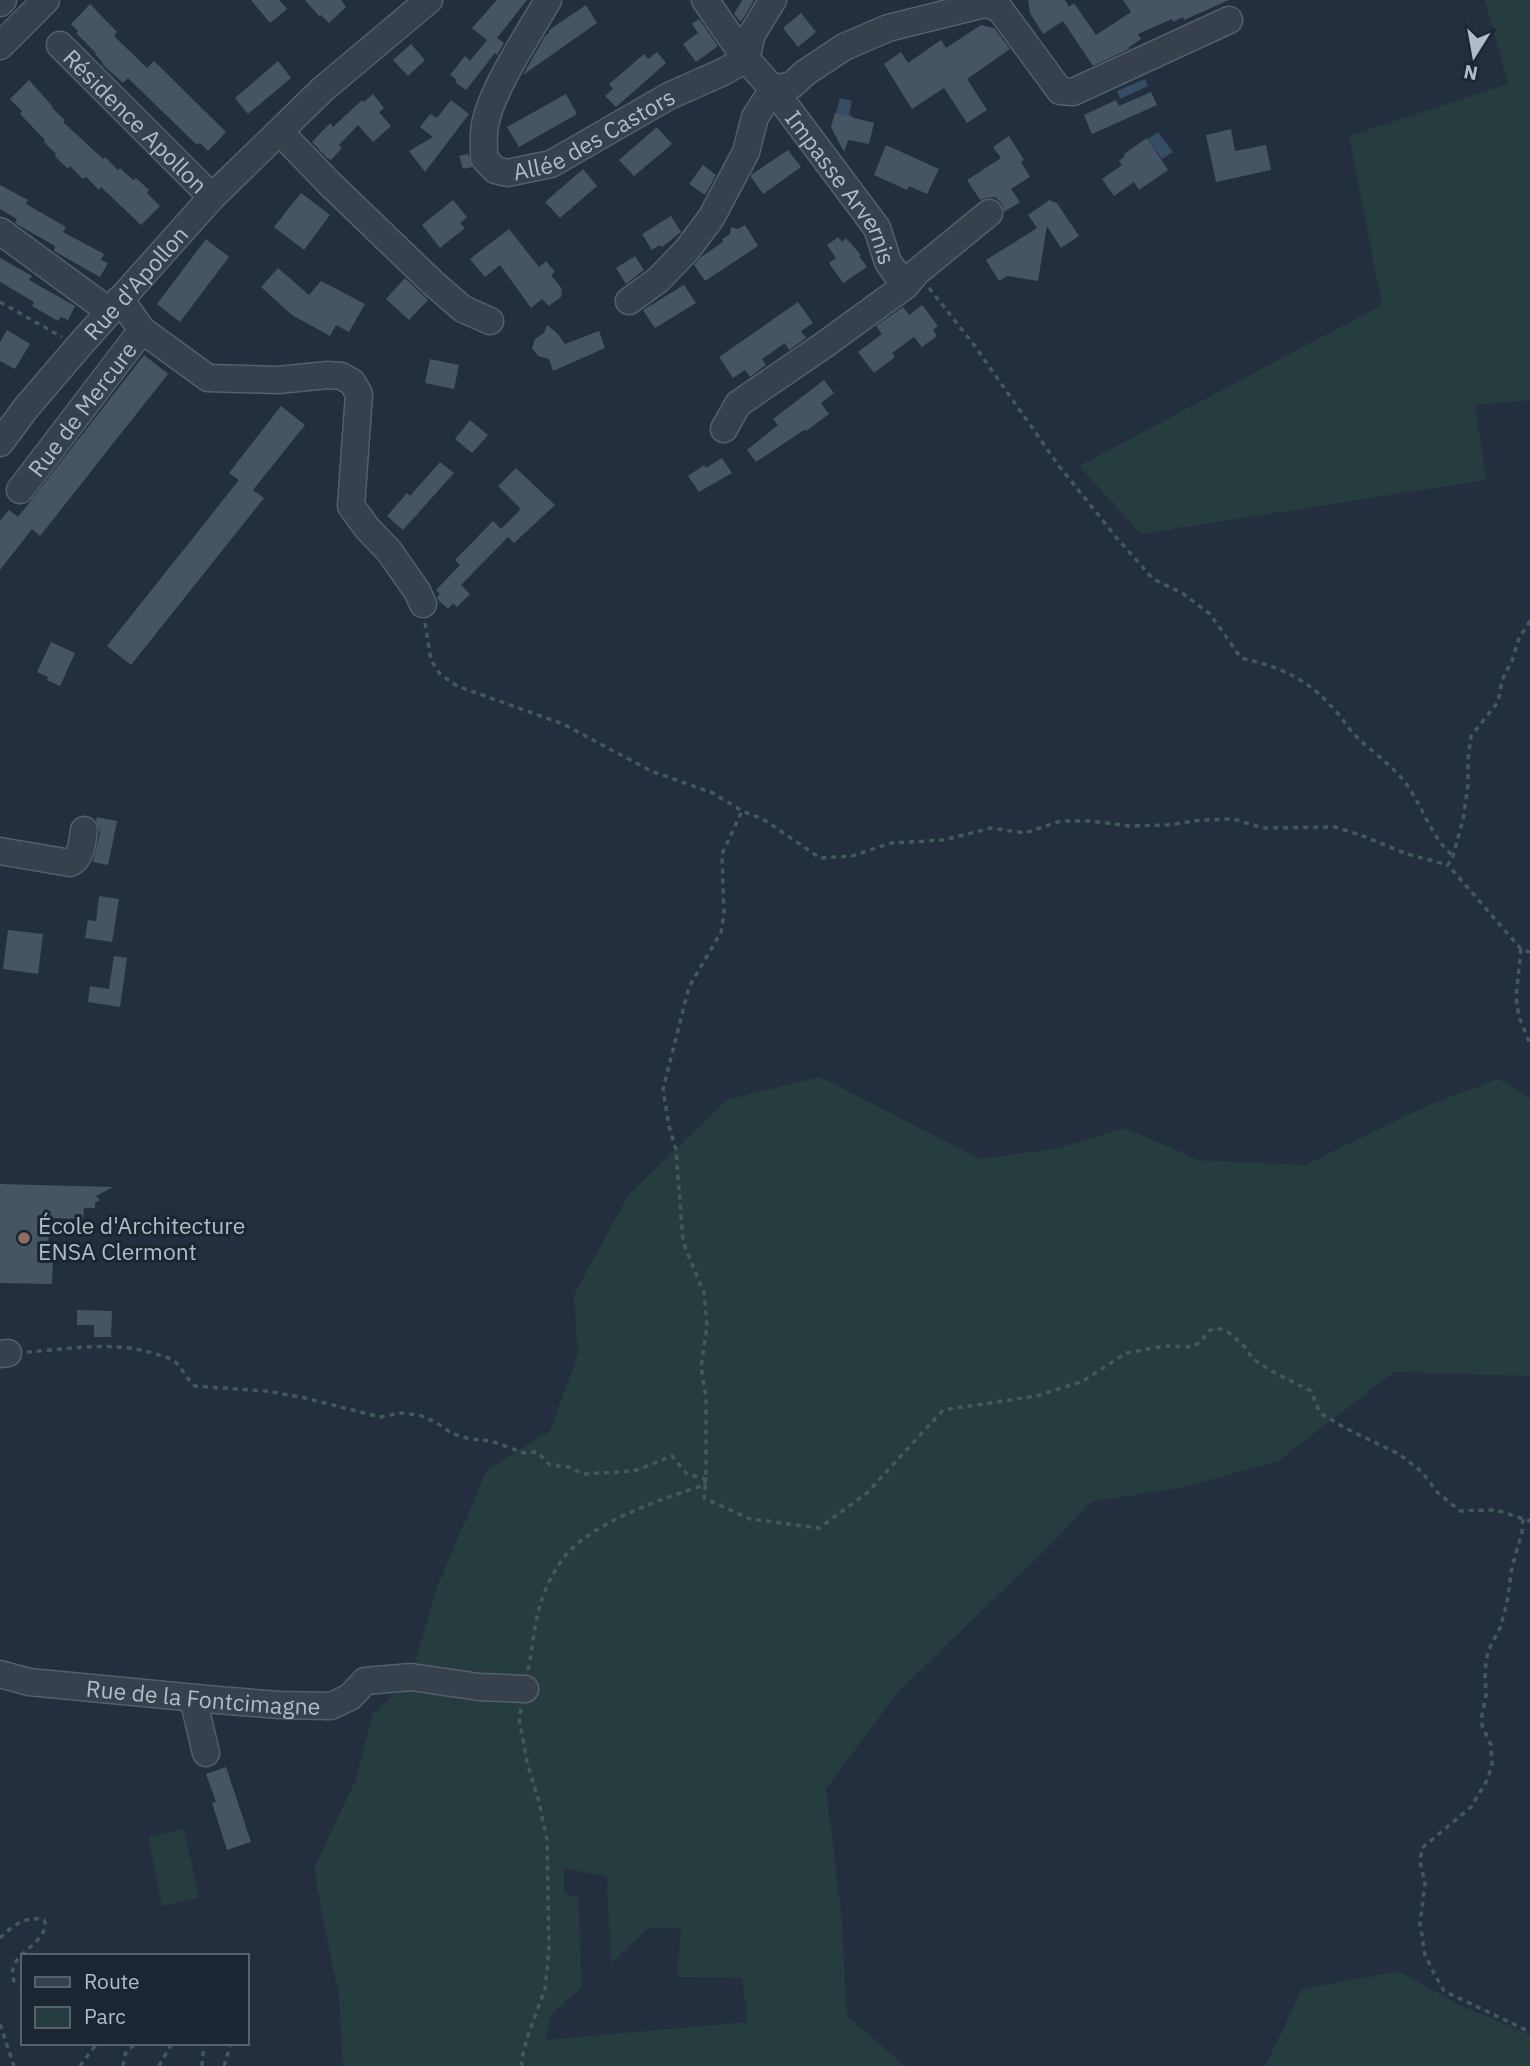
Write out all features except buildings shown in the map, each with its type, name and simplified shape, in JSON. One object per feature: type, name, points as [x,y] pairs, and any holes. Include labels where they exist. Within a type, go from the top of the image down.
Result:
[{"type":"street","points":[[0,46],[46,0]]},
{"type":"street","name":"Rue d'Apollon","points":[[0,443],[26,408],[114,305],[212,197],[323,89],[429,0]]},
{"type":"street","name":"Allée des Castors","points":[[548,0],[506,76],[485,126],[484,158],[495,170],[507,173],[551,164],[669,96],[746,59]]},
{"type":"street","name":"Impasse Arvernis","points":[[705,0],[746,59],[773,89],[877,228],[888,262],[911,279]]},
{"type":"street","points":[[746,59],[752,34],[773,0]]},
{"type":"street","points":[[629,301],[658,280],[687,250],[711,218],[746,152],[755,117],[773,89],[792,85],[844,47],[888,28],[985,4],[999,8],[1060,91],[1073,92],[1229,20]]},
{"type":"street","name":"Résidence Apollon","points":[[61,45],[212,197]]},
{"type":"street","points":[[280,132],[434,284],[463,309],[490,321]]},
{"type":"street","name":"Impasse Arvernis","points":[[724,429],[738,404],[813,353],[911,279],[989,213]]},
{"type":"street","name":"Rue de Mercure","points":[[0,231],[114,305],[142,330],[208,378],[278,380],[328,375],[341,376],[352,382],[359,394],[351,506],[389,551],[423,604]]},
{"type":"street","name":"Rue de Mercure","points":[[20,490],[142,330]]},
{"type":"street","points":[[0,851],[70,863],[79,856],[84,830]]},
{"type":"street","name":"Rue de la Fontcimagne","points":[[0,1674],[29,1682],[280,1705],[331,1706],[350,1698],[365,1681],[411,1677],[479,1687],[525,1689]]},
{"type":"street","points":[[193,1698],[206,1753]]},
{"type":"path","points":[[911,279],[974,345],[1059,466],[1153,579],[1182,593],[1210,614],[1241,658],[1269,664],[1297,676],[1318,693],[1353,733],[1406,783],[1432,832],[1454,856]]},
{"type":"path","points":[[0,302],[79,346]]},
{"type":"path","points":[[423,604],[431,660],[440,674],[457,686],[563,724],[651,771],[713,793],[742,811],[763,819],[820,858],[852,856],[891,843],[944,840],[991,828],[1025,832],[1061,821],[1090,821],[1129,826],[1233,819],[1263,828],[1335,827],[1407,854],[1448,865],[1521,949],[1530,952]]},
{"type":"path","points":[[1448,865],[1454,856],[1463,820],[1471,736],[1498,702],[1502,680],[1512,661],[1519,638],[1530,621]]},
{"type":"path","points":[[742,811],[722,855],[724,914],[721,932],[689,987],[663,1089],[676,1150],[683,1242],[704,1293],[707,1327],[701,1367],[706,1398],[704,1498],[750,1519],[819,1528],[867,1493],[943,1410],[1037,1396],[1083,1381],[1126,1353],[1165,1346],[1192,1347],[1202,1342],[1208,1331],[1217,1328],[1228,1332],[1244,1346],[1253,1359],[1311,1391],[1321,1413],[1345,1428],[1399,1454],[1422,1472],[1437,1492],[1460,1511],[1496,1510],[1530,1521]]},
{"type":"path","points":[[1521,949],[1516,997],[1519,1017],[1530,1044]]},
{"type":"path","points":[[4,1353],[107,1346],[133,1348],[174,1360],[187,1380],[195,1386],[265,1391],[301,1397],[380,1417],[401,1413],[419,1415],[436,1422],[451,1433],[470,1439],[491,1441],[524,1453],[537,1452],[550,1465],[569,1467],[584,1474],[634,1471],[672,1456],[687,1474],[706,1479]]},
{"type":"path","points":[[523,2066],[521,2062],[527,2038],[545,1989],[549,1950],[547,1840],[519,1718],[540,1603],[567,1554],[602,1526],[666,1498],[704,1485],[706,1479]]},
{"type":"path","points":[[1524,1519],[1512,1567],[1507,1603],[1500,1628],[1488,1651],[1485,1670],[1486,1696],[1482,1725],[1491,1745],[1492,1766],[1471,1807],[1422,1848],[1420,1862],[1425,1883],[1420,1923],[1425,1955],[1444,1991],[1530,2032]]},
{"type":"path","points":[[0,1938],[8,1930],[30,1918],[44,1920],[46,1925],[39,1940],[23,1954]]},
{"type":"path","points":[[21,1955],[13,1966],[12,1973],[15,1981],[21,1982]]},
{"type":"path","points":[[0,2024],[14,2066]]},
{"type":"path","points":[[80,2066],[96,2045]]},
{"type":"path","points":[[123,2066],[127,2051],[134,2045]]},
{"type":"path","points":[[159,2066],[171,2045]]},
{"type":"path","points":[[202,2066],[204,2045]]},
{"type":"path","points":[[224,2066],[230,2045]]},
{"type":"green space","points":[[1485,0],[1530,0],[1530,400],[1475,405],[1486,480],[1141,534],[1079,466],[1382,305],[1349,136],[1508,84]]},
{"type":"green space","points":[[820,1077],[980,1159],[1059,1148],[1125,1128],[1198,1160],[1305,1165],[1429,1105],[1498,1079],[1530,1098],[1530,1376],[1394,1372],[1278,1461],[1184,1487],[1091,1502],[897,1693],[826,1789],[841,1912],[847,2016],[905,2066],[343,2066],[339,1995],[314,1868],[355,1782],[373,1714],[411,1677],[438,1584],[487,1470],[550,1431],[578,1355],[574,1295],[629,1194],[727,1100]],"holes":[[[564,1868],[607,1877],[611,1963],[649,1928],[681,1928],[677,1977],[742,1978],[748,2022],[545,2040],[552,2014],[582,1986],[578,1898],[564,1893]]]},
{"type":"green space","points":[[184,1829],[199,1898],[162,1906],[148,1837]]},
{"type":"green space","points":[[1399,1971],[1457,2004],[1530,2035],[1530,2066],[1265,2066],[1302,1989]]},
{"type":"water","points":[[1145,79],[1148,86],[1120,99],[1117,91]]},
{"type":"water","points":[[840,98],[852,101],[849,115],[852,116],[851,121],[833,123]]},
{"type":"water","points":[[1158,132],[1173,152],[1162,159],[1148,139]]},
{"type":"place","name":"École d'Architecture ENSA Clermont","points":[[24,1238]]}]
